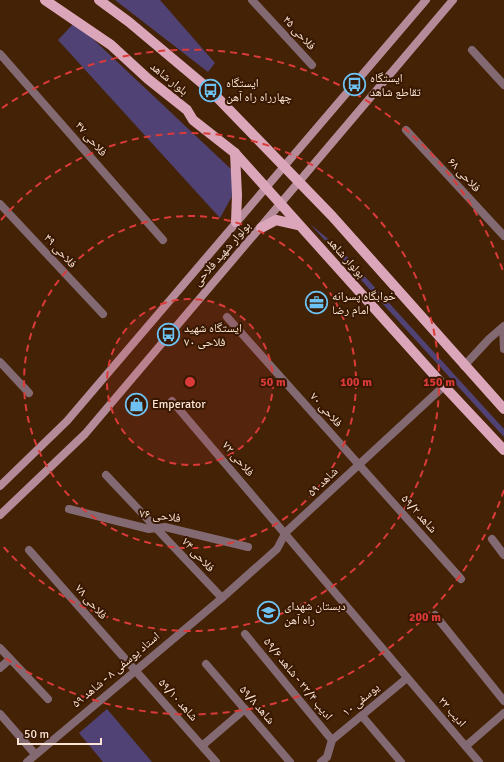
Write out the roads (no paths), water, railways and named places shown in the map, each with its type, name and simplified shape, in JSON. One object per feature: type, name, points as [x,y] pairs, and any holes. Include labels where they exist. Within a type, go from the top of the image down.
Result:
[{"type":"main road","name":"بلوار شاهد","points":[[45,0],[111,45],[148,80],[187,110],[193,120],[235,152],[266,188]]},
{"type":"main road","name":"بلوار شاهد","points":[[99,0],[129,22],[210,90],[299,182]]},
{"type":"main road","name":"بولوار شهید فلاحی","points":[[0,486],[67,421],[426,0]]},
{"type":"main road","name":"بولوار شهید فلاحی","points":[[0,515],[85,434],[453,0]]},
{"type":"main road","points":[[235,152],[237,195],[236,222]]},
{"type":"main road","name":"بولوار شاهد","points":[[299,182],[332,216],[464,366],[504,409]]},
{"type":"main road","name":"بولوار شاهد","points":[[266,188],[444,386],[504,450]]},
{"type":"main road","points":[[261,228],[280,220],[300,226]]},
{"type":"street","name":"فلاحی ۴۵","points":[[252,0],[312,65]]},
{"type":"street","points":[[472,50],[504,85]]},
{"type":"street","name":"فلاحی ۴۷","points":[[0,54],[164,240]]},
{"type":"street","name":"فلاحی ۶۸","points":[[406,130],[504,236]]},
{"type":"street","name":"فلاحی ۴۹","points":[[0,204],[103,314]]},
{"type":"street","name":"فلاحی ۷۰","points":[[227,317],[358,465]]},
{"type":"street","points":[[464,366],[489,339],[503,327]]},
{"type":"street","points":[[503,327],[504,349]]},
{"type":"street","points":[[0,362],[29,393]]},
{"type":"street","name":"شاهد ۵۹","points":[[222,598],[277,549],[286,532],[444,386]]},
{"type":"street","name":"فلاحی ۷۲","points":[[172,401],[286,532],[407,678]]},
{"type":"street","name":"شاهد ۵۹/۲","points":[[358,465],[461,579]]},
{"type":"street","name":"فلاحی ۷۴","points":[[106,475],[222,598]]},
{"type":"street","name":"فلاحی ۷۶","points":[[69,509],[149,529],[165,527],[248,547]]},
{"type":"street","points":[[492,539],[504,555]]},
{"type":"street","name":"فلاحی ۷۸","points":[[29,550],[135,670]]},
{"type":"street","name":"استاد یوسفی ۸ - شاهد ۵۹","points":[[27,762],[222,598]]},
{"type":"street","points":[[435,615],[504,701]]},
{"type":"street","name":"ادیب ۲۲/۴ - شاهد ۵۹/۶","points":[[245,634],[332,740]]},
{"type":"street","points":[[0,648],[48,699]]},
{"type":"street","points":[[0,668],[10,659]]},
{"type":"street","name":"شاهد ۵۹/۸","points":[[206,664],[290,762]]},
{"type":"street","name":"شاهد ۵۹/‍۱۰","points":[[135,670],[216,762]]},
{"type":"street","name":"یوسفی ۱۰","points":[[332,740],[407,678]]},
{"type":"street","name":"ادیب ۲۲","points":[[407,678],[479,762]]},
{"type":"street","points":[[203,746],[245,710]]},
{"type":"street","points":[[466,746],[504,713]]},
{"type":"street","points":[[0,714],[35,754]]},
{"type":"street","points":[[362,716],[401,762]]},
{"type":"street","points":[[321,762],[327,757],[332,740]]},
{"type":"place","name":"ایستگاه تقاطع شاهد","points":[[355,85]]},
{"type":"place","name":"ایستگاه چهارراه راه آهن","points":[[210,90]]},
{"type":"place","name":"خوابگاه پسرانه امام رضا","points":[[317,303]]},
{"type":"place","name":"ایستگاه شهید فلاحی ۷۰","points":[[168,335]]},
{"type":"place","name":"Emperator","points":[[137,404]]},
{"type":"place","name":"دبستان شهدای راه آهن","points":[[268,613]]}]
